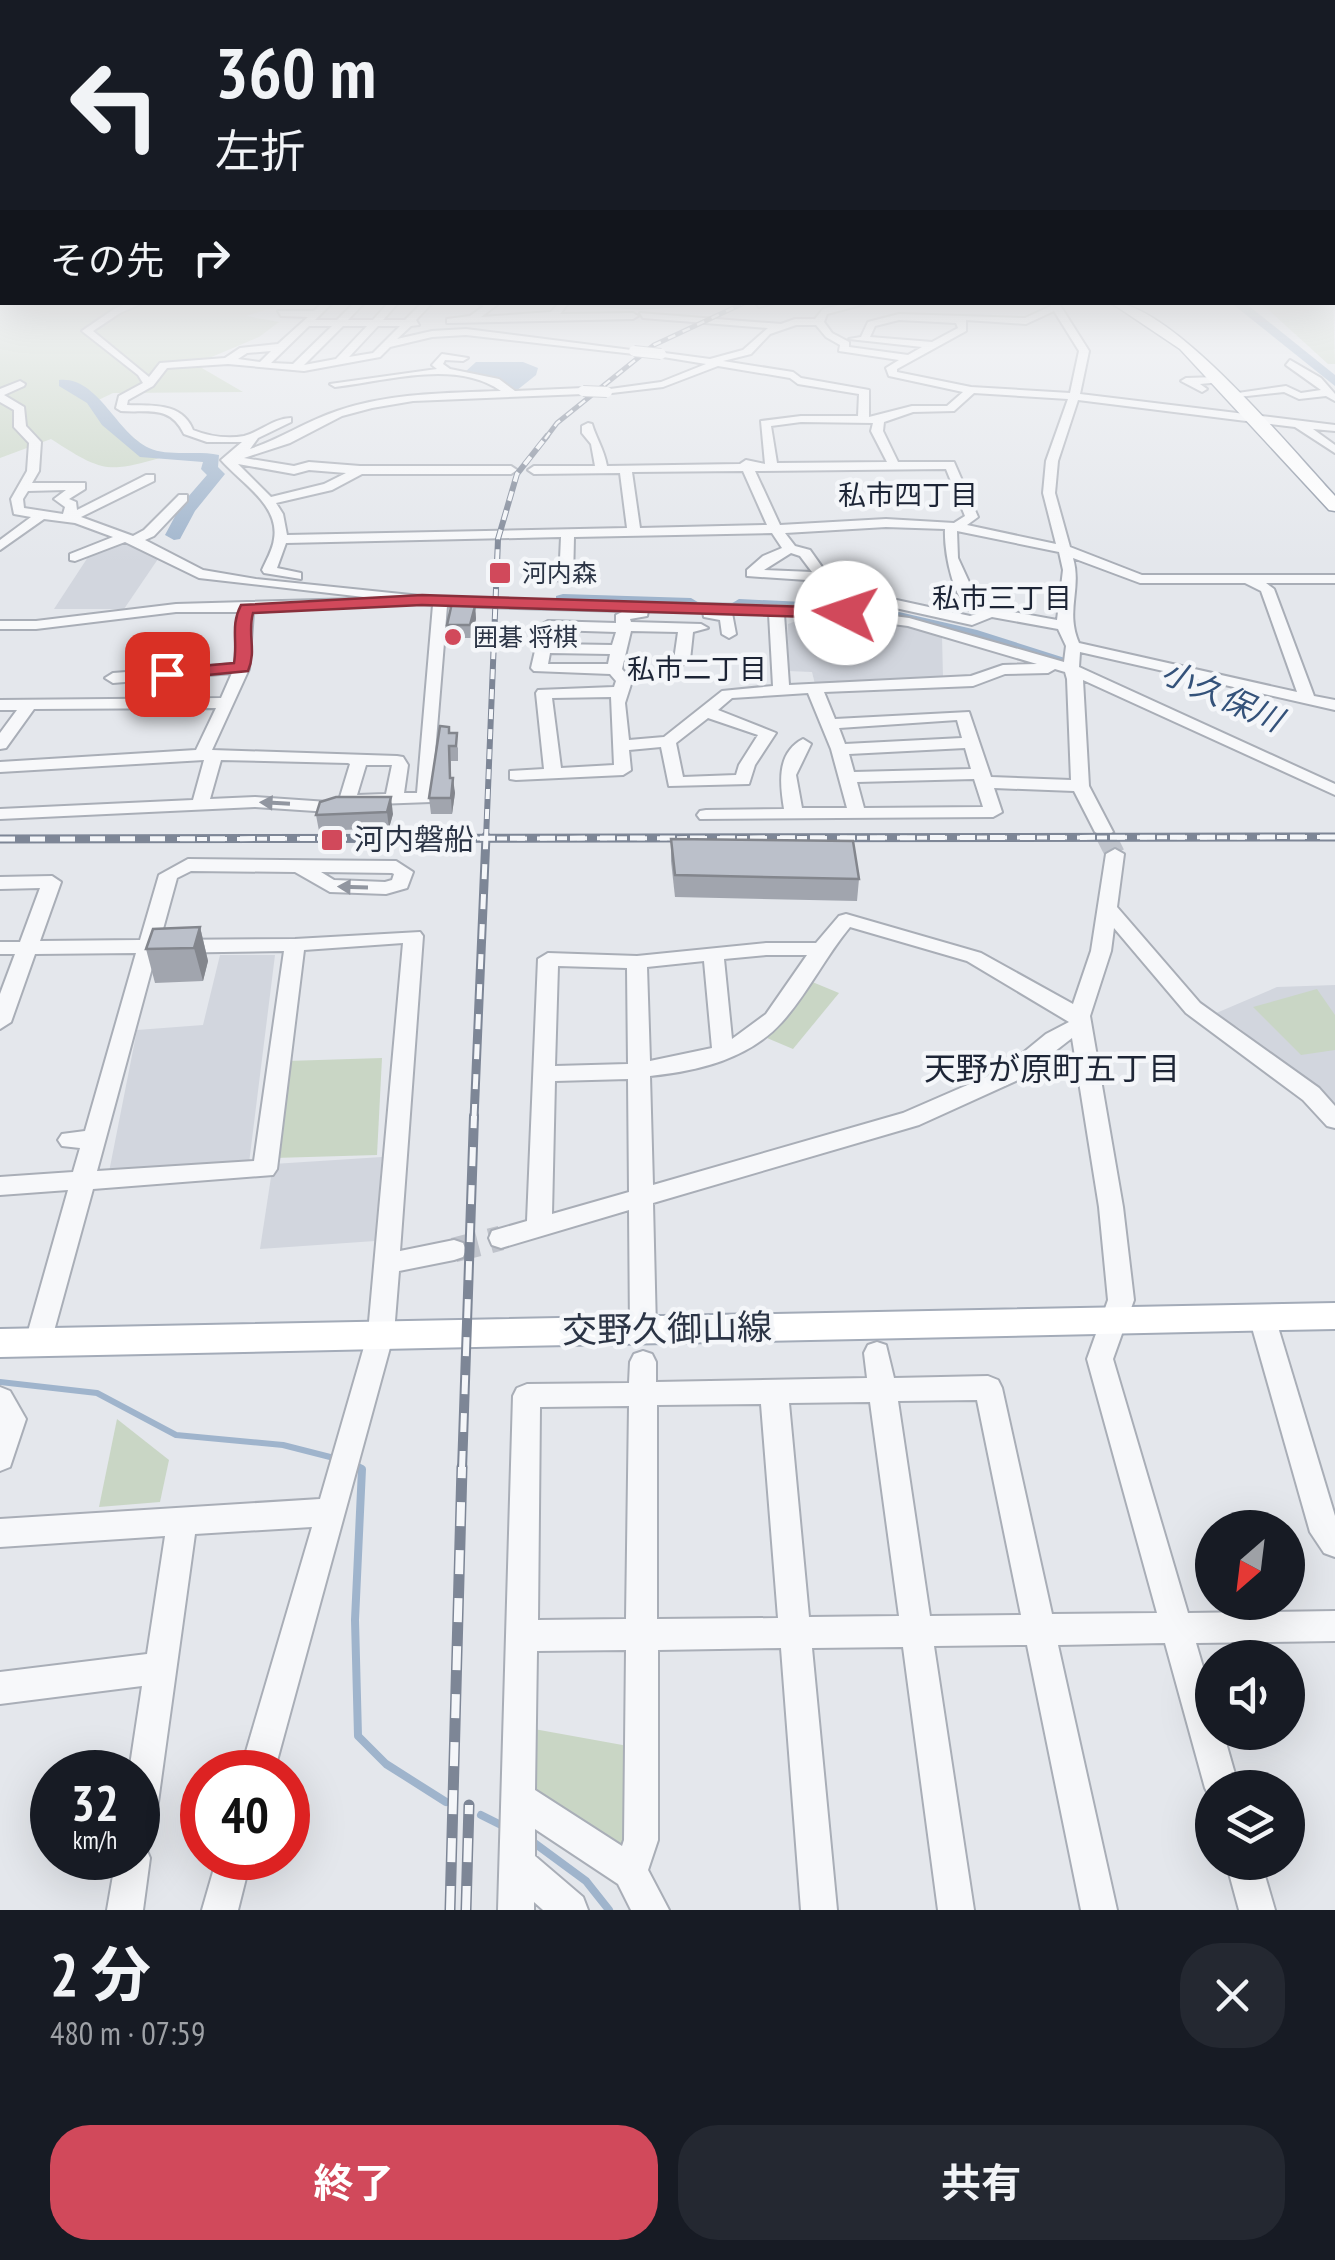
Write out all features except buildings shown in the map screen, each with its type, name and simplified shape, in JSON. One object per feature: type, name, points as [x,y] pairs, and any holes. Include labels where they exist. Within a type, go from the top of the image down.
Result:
[{"type":"highway","points":[[1214,385],[1230,395],[1335,506]]},
{"type":"main road","name":"交野久御山線","points":[[0,1343],[381,1332],[643,1346],[1111,1320],[1335,1316]]},
{"type":"street","points":[[148,385],[122,398],[121,408],[172,406],[188,432],[196,436],[250,439]]},
{"type":"street","points":[[500,385],[511,393]]},
{"type":"street","points":[[227,460],[286,441],[312,424],[370,405],[414,398],[648,390],[664,385]]},
{"type":"street","points":[[830,385],[865,392],[863,419]]},
{"type":"street","points":[[948,385],[1074,396],[1335,428]]},
{"type":"street","points":[[1076,385],[1052,462],[1049,493],[1070,570],[1064,626],[1073,646],[1080,786],[1104,832]]},
{"type":"street","points":[[2,393],[24,389]]},
{"type":"street","points":[[1230,395],[1286,389],[1299,396],[1328,397]]},
{"type":"street","points":[[771,464],[765,423],[879,420],[912,410],[950,410],[971,390]]},
{"type":"street","points":[[2,393],[20,409],[20,428],[35,442],[34,471],[15,506],[18,511],[68,519],[130,538],[188,591],[246,608],[431,601],[776,609],[839,612],[908,622],[1072,672],[1335,790]]},
{"type":"street","points":[[959,402],[1036,406],[1038,393]]},
{"type":"street","points":[[1299,423],[1335,419]]},
{"type":"street","points":[[227,460],[262,429],[275,428],[287,420]]},
{"type":"street","points":[[879,420],[877,431],[893,463]]},
{"type":"street","points":[[1299,423],[1335,450]]},
{"type":"street","points":[[588,426],[588,433],[598,444],[601,468]]},
{"type":"street","points":[[227,460],[294,470],[308,466],[511,470]]},
{"type":"street","points":[[227,460],[269,501],[282,520],[281,539],[269,570],[300,582]]},
{"type":"street","points":[[746,464],[768,516],[790,549]]},
{"type":"street","points":[[534,470],[950,464],[972,516],[953,526]]},
{"type":"street","points":[[625,468],[634,531]]},
{"type":"street","points":[[269,501],[328,487],[360,470]]},
{"type":"street","points":[[68,519],[150,478]]},
{"type":"street","points":[[28,486],[81,486],[60,500],[72,505],[68,519]]},
{"type":"street","points":[[75,557],[149,533],[183,498]]},
{"type":"street","points":[[0,546],[38,516]]},
{"type":"street","points":[[281,539],[779,529],[886,523],[953,526],[1066,550],[1140,579],[1335,579]]},
{"type":"street","points":[[953,526],[951,558],[974,609],[1064,626]]},
{"type":"street","points":[[566,582],[568,534]]},
{"type":"street","points":[[822,577],[805,553],[790,549],[768,559],[752,573],[822,577],[879,589],[887,602],[972,621],[988,613]]},
{"type":"street","points":[[1248,580],[1266,589],[1307,698]]},
{"type":"street","points":[[0,625],[36,625],[188,591],[300,582],[404,592],[402,598],[431,601]]},
{"type":"street","points":[[424,818],[431,601]]},
{"type":"street","points":[[200,804],[208,756],[224,703],[242,668],[246,645],[240,628],[246,608]]},
{"type":"street","points":[[614,670],[623,615],[670,608],[727,616],[682,660]]},
{"type":"street","points":[[776,609],[781,688]]},
{"type":"street","points":[[516,776],[623,770],[618,692],[624,681],[614,670],[539,668],[548,625],[713,630]]},
{"type":"street","points":[[1073,646],[1335,705]]},
{"type":"street","points":[[544,648],[620,650]]},
{"type":"street","points":[[96,704],[108,671],[242,668]]},
{"type":"street","points":[[624,745],[668,742],[728,694],[781,688],[974,681],[1003,670],[1032,668],[1072,672]]},
{"type":"street","points":[[814,688],[838,746],[857,813]]},
{"type":"street","points":[[553,774],[544,693],[618,692]]},
{"type":"street","points":[[0,705],[224,703]]},
{"type":"street","points":[[0,744],[29,705]]},
{"type":"street","points":[[708,712],[804,744],[972,742]]},
{"type":"street","points":[[706,815],[994,812],[963,715],[828,724]]},
{"type":"street","points":[[668,742],[675,782],[743,780],[747,765],[768,733]]},
{"type":"street","points":[[794,814],[787,775],[804,744]]},
{"type":"street","points":[[0,767],[208,756],[348,758],[359,762],[379,758],[398,761],[394,799]]},
{"type":"street","points":[[350,800],[351,780],[359,762]]},
{"type":"street","points":[[848,777],[982,778],[1080,786]]},
{"type":"street","points":[[0,814],[255,802],[330,807],[350,800],[426,798]]},
{"type":"street","points":[[1116,854],[1101,951],[1080,1021],[1122,1300],[1111,1320],[1100,1359],[1217,1770]]},
{"type":"street","points":[[38,1342],[168,874],[188,864],[298,865]]},
{"type":"street","points":[[0,883],[52,882],[0,1022]]},
{"type":"street","points":[[1109,910],[1193,1008],[1311,1094],[1335,1120]]},
{"type":"street","points":[[545,1074],[639,1072],[723,1053],[749,1040],[772,1021],[821,948],[846,920],[974,957],[1080,1021]]},
{"type":"street","points":[[0,948],[250,950],[413,936],[381,1332],[263,1750]]},
{"type":"street","points":[[0,1186],[265,1170],[295,945]]},
{"type":"street","points":[[539,1229],[548,959],[637,962],[766,949],[821,948]]},
{"type":"street","points":[[714,956],[723,1053]]},
{"type":"street","points":[[630,1872],[641,1840],[643,1346],[637,962]]},
{"type":"street","points":[[502,1238],[912,1119],[1010,1075],[1080,1021]]},
{"type":"street","points":[[70,1140],[96,1139]]},
{"type":"street","points":[[387,1264],[454,1250]]},
{"type":"street","points":[[1262,1317],[1325,1532],[1335,1544]]},
{"type":"street","points":[[877,1353],[956,1910]]},
{"type":"street","points":[[516,1910],[528,1396],[988,1388],[1099,1910]]},
{"type":"street","points":[[774,1392],[819,1910]]},
{"type":"street","points":[[0,1399],[12,1419],[0,1458]]},
{"type":"street","points":[[0,1533],[329,1512]]},
{"type":"street","points":[[148,1750],[182,1521]]},
{"type":"street","points":[[522,1636],[1335,1626]]},
{"type":"street","points":[[0,1688],[160,1668]]},
{"type":"street","points":[[518,1798],[630,1872],[652,1910]]},
{"type":"street","points":[[516,1864],[570,1910]]},
{"type":"street","points":[[125,1910],[129,1880]]},
{"type":"street","points":[[220,1910],[228,1880]]},
{"type":"street","points":[[1249,1880],[1257,1910]]},
{"type":"shaded area","points":[[131,542],[160,556],[124,609],[54,609],[90,554],[116,543]]},
{"type":"shaded area","points":[[810,616],[898,624],[942,636],[943,678],[815,684],[812,672],[787,671],[788,624]]},
{"type":"shaded area","points":[[220,955],[275,955],[249,1163],[109,1172],[137,1030],[203,1025]]},
{"type":"shaded area","points":[[1335,985],[1335,1107],[1239,1028],[1214,1014],[1277,987]]},
{"type":"shaded area","points":[[382,1157],[375,1241],[260,1249],[273,1164]]},
{"type":"green space","points":[[0,385],[231,385],[243,392],[113,393],[90,404],[148,449],[170,455],[108,467],[84,459],[51,439],[0,458]]},
{"type":"green space","points":[[810,981],[839,993],[793,1049],[767,1038]]},
{"type":"green space","points":[[1317,989],[1335,1015],[1335,1050],[1301,1055],[1253,1007]]},
{"type":"green space","points":[[382,1058],[377,1155],[274,1158],[287,1061]]},
{"type":"green space","points":[[117,1419],[169,1460],[160,1502],[99,1507]]},
{"type":"green space","points":[[534,1729],[628,1746],[627,1855],[531,1792]]},
{"type":"waterway","name":"小久保川","points":[[68,385],[93,400],[107,422],[146,454],[213,458],[209,469],[217,474],[187,509],[174,535]]},
{"type":"waterway","name":"小久保川","points":[[563,600],[691,604]]},
{"type":"waterway","name":"小久保川","points":[[739,605],[846,610]]},
{"type":"waterway","name":"小久保川","points":[[899,618],[970,634],[1061,663]]},
{"type":"waterway","points":[[0,1382],[97,1393],[176,1435],[283,1445],[338,1459]]},
{"type":"waterway","points":[[353,1465],[362,1470]]},
{"type":"waterway","points":[[358,1467],[362,1470]]},
{"type":"waterway","points":[[362,1470],[355,1620],[358,1736],[386,1764],[446,1802]]},
{"type":"waterway","points":[[481,1815],[505,1827]]},
{"type":"waterway","points":[[533,1842],[586,1881],[609,1910]]},
{"type":"tunnel","points":[[1104,832],[1107,839]]},
{"type":"tunnel","points":[[1106,836],[1115,854]]},
{"type":"tunnel","points":[[454,1250],[501,1238]]},
{"type":"railway","points":[[545,439],[557,423],[604,385]]},
{"type":"railway","points":[[486,838],[498,539],[517,474],[547,436]]},
{"type":"railway","points":[[486,838],[1335,837],[486,838]]},
{"type":"railway","points":[[0,839],[486,838]]},
{"type":"railway","points":[[177,839],[486,838]]},
{"type":"railway","points":[[474,1119],[486,838]]},
{"type":"railway","points":[[462,1470],[474,1116]]},
{"type":"railway","points":[[450,1910],[462,1467]]},
{"type":"railway","points":[[466,1910],[469,1805]]},
{"type":"place","name":"河内森","points":[[500,573]]},
{"type":"place","name":"囲碁 将棋","points":[[453,637]]},
{"type":"place","name":"河内磐船","points":[[332,840]]},
{"type":"district","name":"私市四丁目","points":[[908,495]]},
{"type":"district","name":"私市三丁目","points":[[1002,598]]},
{"type":"district","name":"私市二丁目","points":[[697,669]]},
{"type":"district","name":"天野が原町五丁目","points":[[1052,1069]]},
{"type":"route","points":[[167,674],[242,668],[246,645],[240,628],[246,608],[422,600],[846,613]]}]
